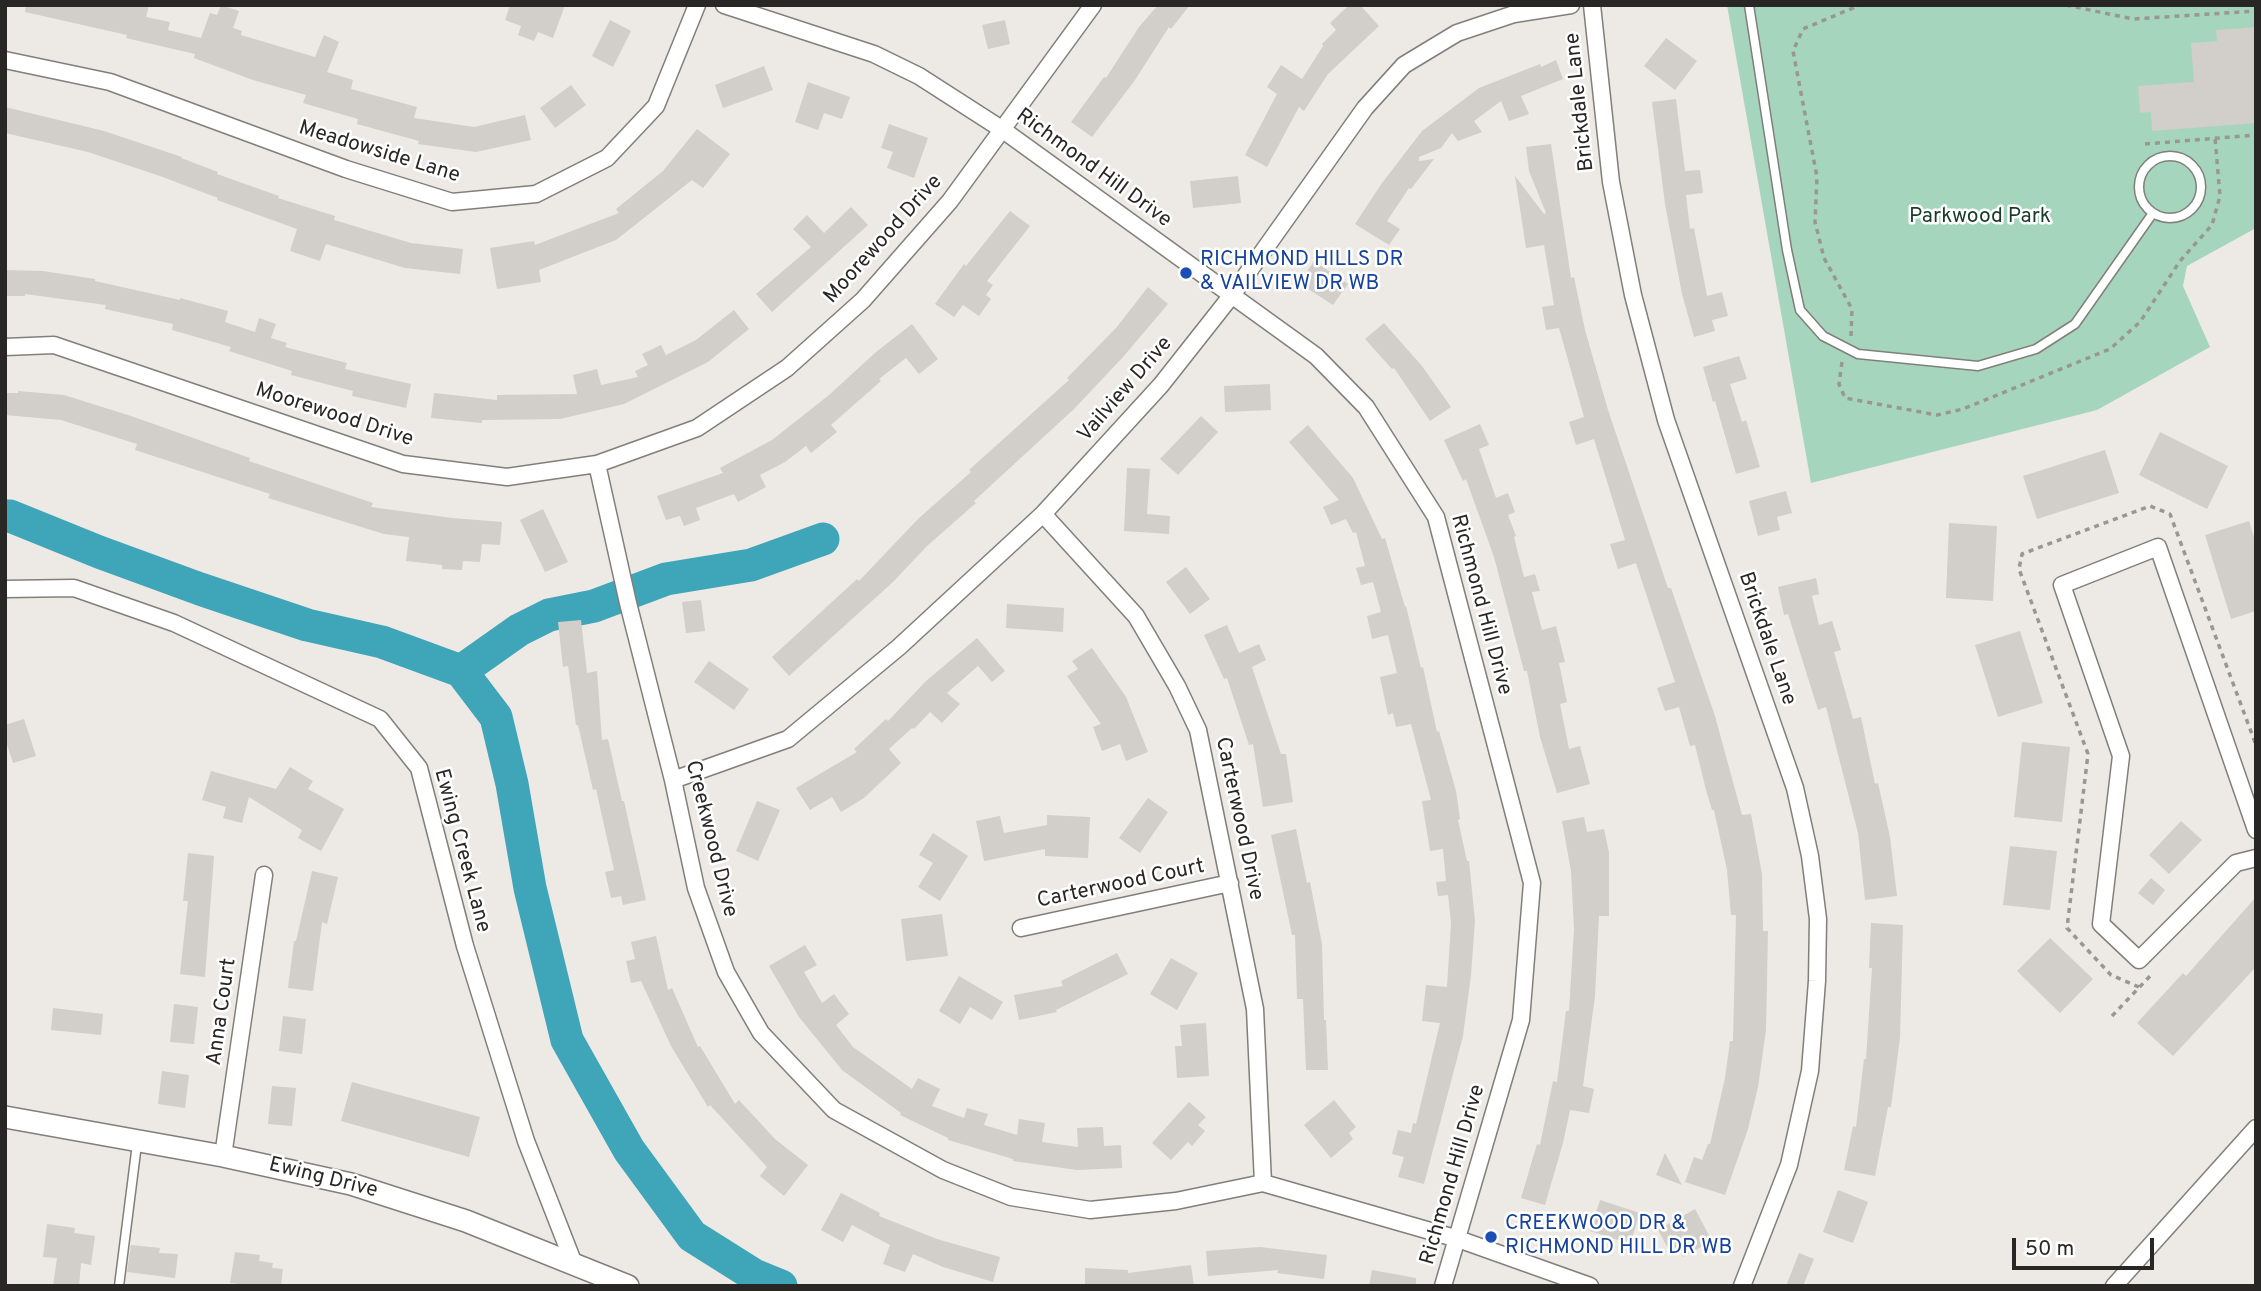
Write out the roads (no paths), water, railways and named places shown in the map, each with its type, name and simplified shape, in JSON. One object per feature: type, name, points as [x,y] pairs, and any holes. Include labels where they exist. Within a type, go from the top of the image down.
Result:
[{"type":"main road","name":"Ewing Drive","points":[[5,1117],[223,1156],[351,1184],[466,1221],[628,1286]]},
{"type":"street","name":"Meadowside Lane","points":[[5,60],[110,82],[346,169],[452,202],[536,194],[607,158],[656,106],[697,5]]},
{"type":"street","name":"Richmond Hill Drive","points":[[724,5],[874,54],[919,76],[1003,130],[1316,356],[1366,407],[1436,517],[1532,883],[1521,1020],[1443,1286]]},
{"type":"street","name":"Moorewood Drive","points":[[5,346],[54,345],[403,464],[507,477],[597,464],[697,428],[787,368],[863,300],[950,201],[1093,5]]},
{"type":"street","name":"Vailview Drive","points":[[673,780],[788,739],[899,647],[1043,514],[1161,385],[1232,295],[1365,108],[1404,65],[1457,33],[1514,14],[1571,5]]},
{"type":"street","name":"Brickdale Lane","points":[[1592,5],[1611,182],[1633,295],[1666,420],[1795,789],[1810,856],[1818,919],[1811,1071],[1789,1165],[1742,1286]]},
{"type":"street","name":"Creekwood Drive","points":[[597,464],[628,603],[673,780],[696,888],[726,972],[761,1033],[834,1110],[943,1170],[1011,1197],[1090,1210],[1176,1201],[1262,1183],[1458,1238],[1590,1286]]},
{"type":"street","name":"Carterwood Drive","points":[[1043,514],[1136,616],[1177,686],[1198,730],[1255,1009],[1262,1183]]},
{"type":"street","points":[[2256,830],[2158,547],[2062,585],[2121,757],[2101,924],[2139,960],[2236,863],[2256,858]]},
{"type":"street","name":"Ewing Creek Lane","points":[[5,589],[74,588],[174,623],[380,719],[419,768],[466,946],[526,1141],[574,1264]]},
{"type":"street","name":"Anna Court","points":[[223,1156],[264,875]]},
{"type":"street","name":"Carterwood Court","points":[[1021,928],[1230,883]]},
{"type":"street","points":[[2114,1286],[2256,1128]]},
{"type":"lane","points":[[1749,5],[1787,250],[1800,310],[1823,336],[1858,354],[1978,366],[2036,349],[2075,324],[2153,213]]},
{"type":"lane","points":[[2170,155],[2189,161],[2197,169],[2202,190],[2193,209],[2174,218],[2153,213],[2140,198],[2140,178],[2144,169],[2151,161],[2170,155]]},
{"type":"lane","points":[[119,1286],[137,1141]]},
{"type":"waterway","points":[[5,516],[200,589],[307,625],[382,642],[461,671],[496,717],[512,784],[530,888],[567,1040],[629,1150],[692,1236],[754,1275],[781,1286]]},
{"type":"waterway","points":[[461,671],[519,630],[549,615],[594,606],[666,579],[751,565],[823,539]]},
{"type":"place","name":"RICHMOND HILLS DR & VAILVIEW DR WB","points":[[1186,273]]},
{"type":"place","name":"CREEKWOOD DR & RICHMOND HILL DR WB","points":[[1491,1237]]},
{"type":"park label","name":"Parkwood Park","points":[[1980,218]]}]
